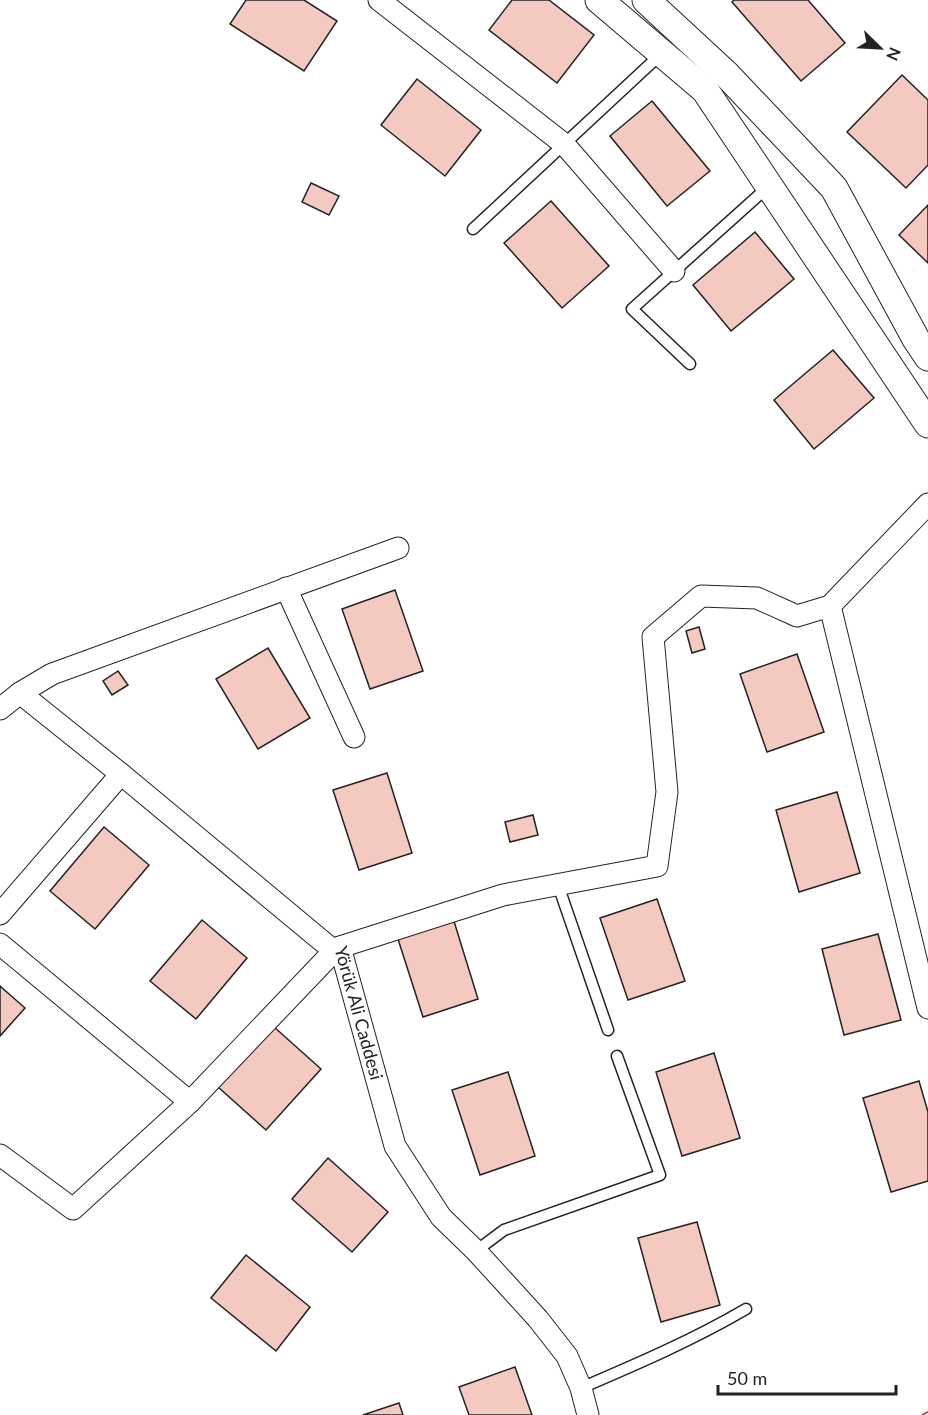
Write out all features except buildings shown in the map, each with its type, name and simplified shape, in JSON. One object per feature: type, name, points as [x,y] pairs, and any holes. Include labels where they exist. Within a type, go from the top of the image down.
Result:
[{"type":"street","points":[[379,0],[564,144],[674,271]]},
{"type":"street","points":[[599,0],[705,90],[928,424]]},
{"type":"street","points":[[646,0],[727,75],[834,188],[928,357]]},
{"type":"street","points":[[0,1155],[73,1209],[190,1102],[337,949],[503,896],[657,866],[667,792],[653,637],[701,596],[757,598],[797,616],[830,606],[928,504]]},
{"type":"street","points":[[0,709],[20,693],[52,674],[398,548]]},
{"type":"street","points":[[286,588],[354,737]]},
{"type":"street","points":[[830,606],[928,1008]]},
{"type":"street","name":"Yörük Ali Caddesi","points":[[20,693],[337,949],[395,1146],[441,1217],[476,1251],[538,1319],[567,1356],[581,1388],[588,1415]]},
{"type":"street","points":[[0,914],[121,774]]},
{"type":"street","points":[[0,944],[190,1102]]},
{"type":"lane","points":[[473,229],[661,53]]},
{"type":"lane","points":[[690,364],[632,309],[769,186]]},
{"type":"lane","points":[[558,885],[608,1030]]},
{"type":"lane","points":[[476,1251],[504,1230],[660,1175],[617,1056]]},
{"type":"lane","points":[[581,1388],[674,1348],[746,1309]]},
{"type":"power","points":[[922,1415],[928,1412]]}]
